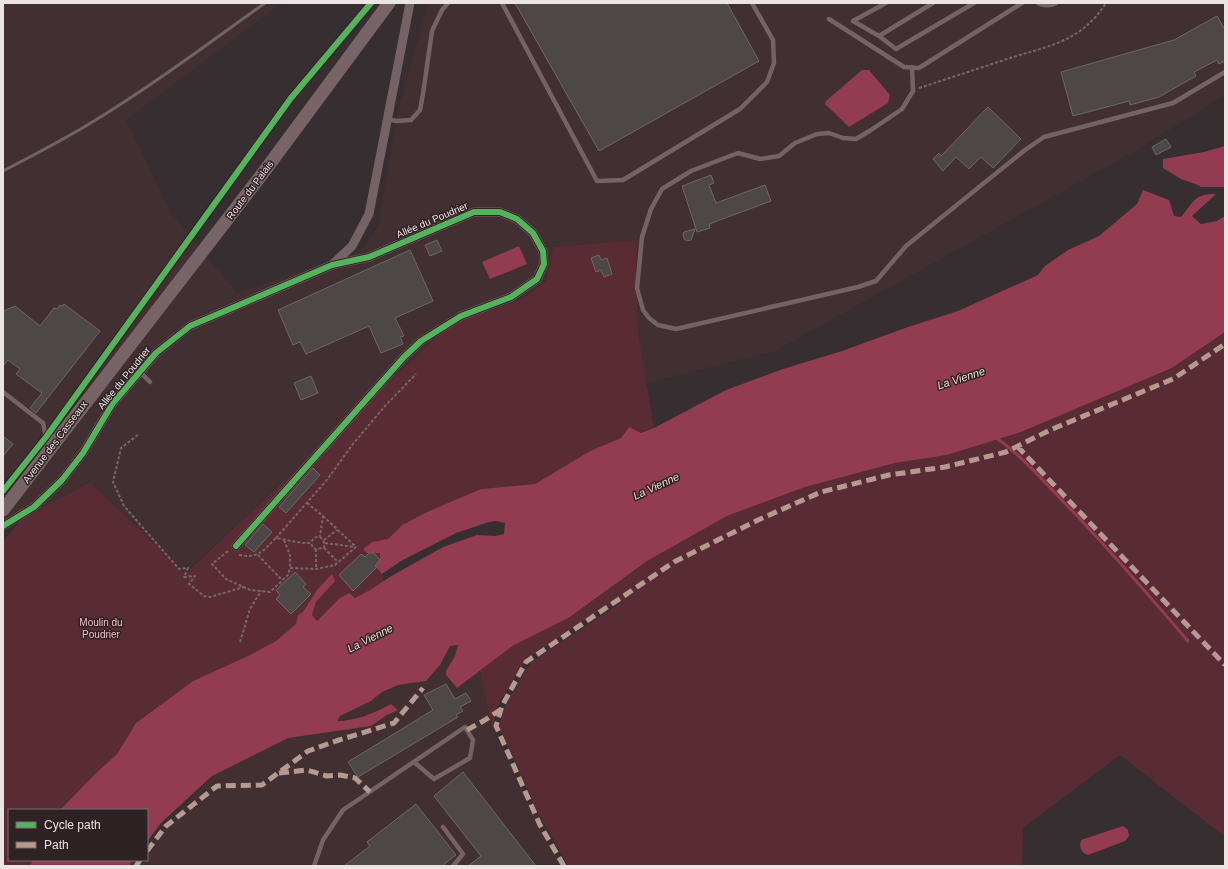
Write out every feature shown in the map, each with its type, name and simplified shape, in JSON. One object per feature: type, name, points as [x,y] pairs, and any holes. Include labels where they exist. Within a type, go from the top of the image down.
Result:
[{"type":"main road","name":"Route du Palais","points":[[107,375],[267,167],[389,3]]},
{"type":"main road","name":"Avenue des Casseaux","points":[[3,510],[107,375]]},
{"type":"street","points":[[332,265],[352,246],[369,214],[410,3]]},
{"type":"street","name":"Allée du Poudrier","points":[[3,526],[34,507],[62,480],[83,453],[113,403],[156,353],[190,326],[332,265],[369,257],[474,212],[500,212],[517,219],[533,233],[543,251],[544,264],[537,279],[511,297],[461,316],[421,341],[404,357],[236,546]]},
{"type":"lane","points":[[387,119],[396,121],[411,120],[420,110],[432,31],[442,10],[448,3]]},
{"type":"lane","points":[[502,3],[597,181],[623,180],[740,109],[767,82],[774,63],[773,40],[752,3]]},
{"type":"lane","points":[[886,3],[853,21],[879,36],[896,49],[974,3]]},
{"type":"lane","points":[[879,36],[933,3]]},
{"type":"lane","points":[[830,19],[904,67],[919,68],[1022,3]]},
{"type":"lane","points":[[1038,3],[1040,5],[1052,5],[1056,3]]},
{"type":"lane","points":[[912,68],[913,91],[902,109],[856,139],[843,138],[829,133],[817,134],[795,143],[779,156],[760,159],[738,153],[691,171],[662,189],[651,209],[642,237],[637,288],[643,310],[649,318],[658,325],[676,329],[858,287],[876,281],[906,246],[1024,150],[1044,137],[1173,103],[1225,72]]},
{"type":"lane","points":[[140,372],[150,382]]},
{"type":"lane","points":[[3,392],[43,422],[46,436],[59,436]]},
{"type":"lane","points":[[314,866],[323,840],[343,810],[465,727],[473,740],[470,758],[434,779],[414,762]]},
{"type":"lane","points":[[444,827],[463,854],[455,866]]},
{"type":"path","points":[[913,91],[1002,60],[1054,45],[1087,26],[1106,3]]},
{"type":"path","points":[[227,552],[248,557],[258,555],[276,538],[326,481],[353,444],[385,406],[416,374]]},
{"type":"path","points":[[138,435],[121,448],[113,482],[124,506],[180,569],[188,568],[184,577],[195,576],[189,584],[204,596],[210,597],[244,587]]},
{"type":"path","points":[[307,502],[356,547]]},
{"type":"path","points":[[320,537],[323,516]]},
{"type":"path","points":[[324,540],[338,530]]},
{"type":"path","points":[[311,543],[313,539],[320,537],[324,540],[324,548]]},
{"type":"path","points":[[276,538],[302,543],[311,543]]},
{"type":"path","points":[[236,546],[212,564],[226,580],[250,590],[270,592],[288,575],[290,568],[290,555],[284,539]]},
{"type":"path","points":[[311,543],[313,548],[316,550],[316,569]]},
{"type":"path","points":[[325,543],[356,547]]},
{"type":"path","points":[[290,568],[316,569],[335,565],[356,547]]},
{"type":"path","points":[[324,548],[338,562]]},
{"type":"path","points":[[316,550],[324,548]]},
{"type":"path","points":[[258,555],[282,580]]},
{"type":"path","points":[[240,642],[250,609],[261,591]]},
{"type":"shaded area","points":[[3,3],[282,3],[126,120],[172,214],[237,293],[361,251],[378,226],[398,111],[428,3],[1225,3],[1225,95],[1137,150],[775,351],[647,383],[638,330],[634,240],[553,247],[546,281],[527,296],[433,340],[184,574],[90,482],[3,530]]},
{"type":"shaded area","points":[[459,645],[455,656],[446,671],[457,688],[480,671],[492,729],[562,866],[129,866],[133,861],[148,861],[148,845],[212,776],[288,738],[371,726],[397,710],[391,704],[373,714],[336,721],[340,716],[371,701],[382,692],[399,685],[426,681],[440,665],[450,646]]},
{"type":"green space","name":"Moulin du Poudrier","points":[[635,240],[638,330],[654,428],[640,433],[629,427],[621,438],[590,451],[535,484],[481,489],[429,511],[402,525],[388,539],[372,542],[369,553],[380,553],[380,560],[375,566],[382,574],[384,581],[324,614],[317,621],[312,615],[316,602],[335,581],[317,590],[303,612],[298,615],[296,624],[276,641],[250,655],[193,681],[136,723],[117,754],[61,809],[8,809],[8,861],[32,861],[30,866],[3,866],[3,542],[21,520],[90,482],[185,574],[433,340],[450,327],[466,318],[506,305],[527,296],[546,281],[553,247]]},
{"type":"green space","points":[[1225,332],[1225,837],[1120,755],[1023,828],[1022,866],[568,866],[535,807],[499,727],[505,705],[530,663],[622,602],[600,610],[528,658],[498,704],[492,729],[480,671],[514,645],[570,617],[647,561],[727,516],[805,487],[895,463],[947,455],[1021,432],[1172,368]]},
{"type":"water","points":[[862,70],[869,70],[890,95],[888,103],[849,127],[825,104],[826,101]]},
{"type":"water","points":[[1225,146],[1225,187],[1201,187],[1181,179],[1163,168],[1163,159],[1204,152]]},
{"type":"water","name":"La Vienne","points":[[1143,190],[1169,200],[1174,216],[1181,217],[1198,197],[1208,194],[1216,194],[1192,216],[1201,224],[1217,221],[1225,216],[1225,332],[1172,368],[1021,432],[947,455],[895,463],[805,487],[727,516],[647,561],[570,617],[514,645],[457,688],[446,675],[446,671],[455,656],[458,645],[450,646],[440,665],[426,681],[398,685],[382,692],[371,701],[340,716],[337,721],[351,720],[365,716],[391,704],[398,710],[387,715],[371,726],[288,738],[212,776],[161,823],[148,841],[148,809],[61,809],[117,754],[136,723],[193,681],[250,655],[276,641],[296,624],[298,615],[303,612],[317,590],[332,574],[335,581],[316,602],[312,615],[317,621],[340,598],[349,593],[355,598],[443,547],[477,535],[495,536],[504,534],[505,523],[496,521],[489,522],[456,533],[401,561],[382,574],[375,566],[380,560],[380,553],[367,553],[363,549],[372,542],[388,539],[402,525],[429,511],[481,489],[535,484],[590,451],[621,438],[629,427],[641,433],[654,428],[726,390],[783,369],[842,351],[958,311],[1038,275],[1045,266],[1068,250],[1099,236],[1137,204]]},
{"type":"water","points":[[519,246],[527,264],[490,279],[482,262]]},
{"type":"water","points":[[1123,826],[1128,830],[1129,836],[1125,841],[1088,855],[1081,849],[1081,840]]},
{"type":"water","points":[[32,861],[132,861],[129,866],[30,866]]},
{"type":"building","points":[[515,3],[727,3],[759,61],[599,151]]},
{"type":"building","points":[[1217,16],[1225,30],[1225,61],[1219,64],[1217,60],[1194,72],[1196,76],[1159,97],[1130,105],[1129,101],[1073,116],[1061,72],[1174,40]]},
{"type":"building","points":[[988,107],[1021,139],[993,168],[981,157],[969,169],[956,157],[943,171],[933,159],[939,153],[941,156]]},
{"type":"building","points":[[1166,139],[1171,147],[1156,155],[1152,147]]},
{"type":"building","points":[[711,175],[714,183],[709,185],[716,203],[765,185],[771,201],[709,224],[710,228],[697,232],[682,186]]},
{"type":"building","points":[[695,229],[691,240],[687,241],[684,239],[684,232]]},
{"type":"building","points":[[437,240],[442,251],[430,256],[425,245]]},
{"type":"building","points":[[410,250],[433,301],[395,318],[404,336],[400,337],[403,344],[381,353],[369,326],[306,354],[300,342],[293,345],[278,310]]},
{"type":"building","points":[[599,255],[601,260],[607,258],[612,274],[604,277],[601,270],[596,272],[591,258]]},
{"type":"building","points":[[64,304],[100,331],[36,413],[30,408],[42,393],[16,374],[20,369],[8,360],[3,366],[3,311],[15,306],[40,326],[54,308],[57,309],[60,305],[61,306]]},
{"type":"building","points":[[311,376],[318,393],[301,400],[294,383]]},
{"type":"building","points":[[3,436],[13,444],[3,456]]},
{"type":"building","points":[[313,468],[320,475],[286,513],[279,507]]},
{"type":"building","points":[[263,524],[272,532],[254,552],[245,545]]},
{"type":"building","points":[[369,553],[374,553],[380,560],[375,566],[377,567],[353,591],[339,575],[361,554],[365,557]]},
{"type":"building","points":[[295,572],[306,584],[303,587],[311,594],[291,614],[276,599],[280,595],[276,590]]},
{"type":"building","points":[[446,684],[455,699],[466,693],[471,701],[460,707],[463,711],[456,715],[458,717],[358,777],[348,762],[433,710],[424,695]]},
{"type":"building","points":[[463,772],[536,866],[468,866],[481,856],[434,796]]},
{"type":"building","points":[[416,804],[456,855],[442,866],[344,866],[370,846],[367,842]]},
{"type":"waterway","points":[[996,438],[1027,464],[1073,512],[1123,566],[1188,641]]},
{"type":"railway","points":[[3,171],[72,134],[138,93],[181,64],[265,3]]},
{"type":"marked path","points":[[564,866],[540,825],[496,726],[502,706],[526,662],[674,562],[758,520],[821,492],[889,475],[945,467],[1006,452],[1050,430],[1173,379],[1225,344]]},
{"type":"marked path","points":[[1017,446],[1225,665]]},
{"type":"marked path","points":[[148,850],[166,826],[217,786],[262,785],[308,751],[394,723],[423,688]]},
{"type":"marked path","points":[[467,730],[500,710]]},
{"type":"marked path","points":[[279,773],[307,770],[327,776],[340,775],[355,778],[370,792]]},
{"type":"marked path","points":[[136,866],[139,861]]},
{"type":"cycle path","points":[[3,491],[46,437],[291,98],[371,3]]},
{"type":"cycle path","points":[[3,526],[34,507],[62,480],[83,453],[113,403],[156,353],[190,326],[332,265],[369,257],[474,212],[500,212],[517,219],[533,233],[543,251],[544,264],[537,279],[511,297],[461,316],[421,341],[404,357],[236,546]]}]
